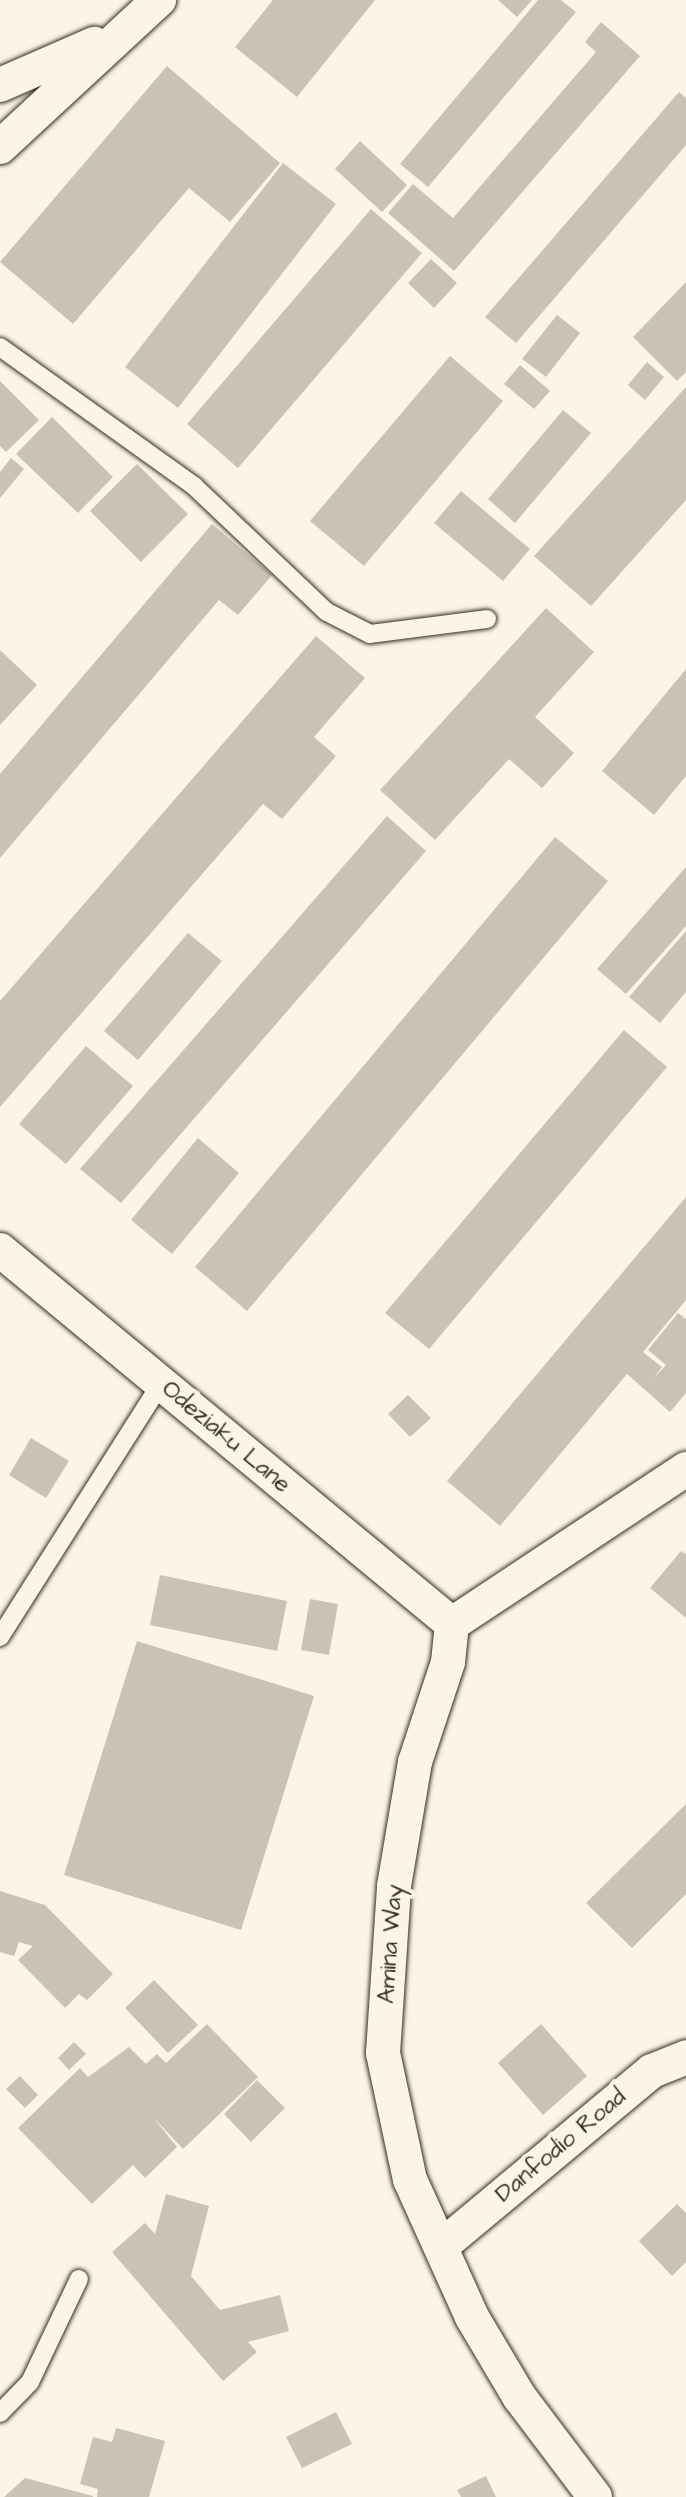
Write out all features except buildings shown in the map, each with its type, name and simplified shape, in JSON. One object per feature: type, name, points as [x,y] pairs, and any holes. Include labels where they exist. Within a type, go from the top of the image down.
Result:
[{"type":"street","points":[[0,147],[113,36],[159,0]]},
{"type":"street","points":[[0,85],[113,36]]},
{"type":"street","name":"Odeziaku Lane","points":[[0,1250],[452,1624]]},
{"type":"street","points":[[452,1624],[686,1469]]},
{"type":"street","name":"Amina Way","points":[[452,1624],[448,1662],[415,1762],[394,1886],[383,2053],[410,2180],[443,2245],[472,2317],[520,2398],[595,2497]]},
{"type":"street","name":"Danfodio Road","points":[[443,2245],[652,2071],[686,2057]]},
{"type":"lane","points":[[0,347],[194,486],[327,612],[370,634],[487,619]]},
{"type":"lane","points":[[0,1637],[161,1383]]},
{"type":"lane","points":[[0,2413],[30,2382],[79,2279]]}]
